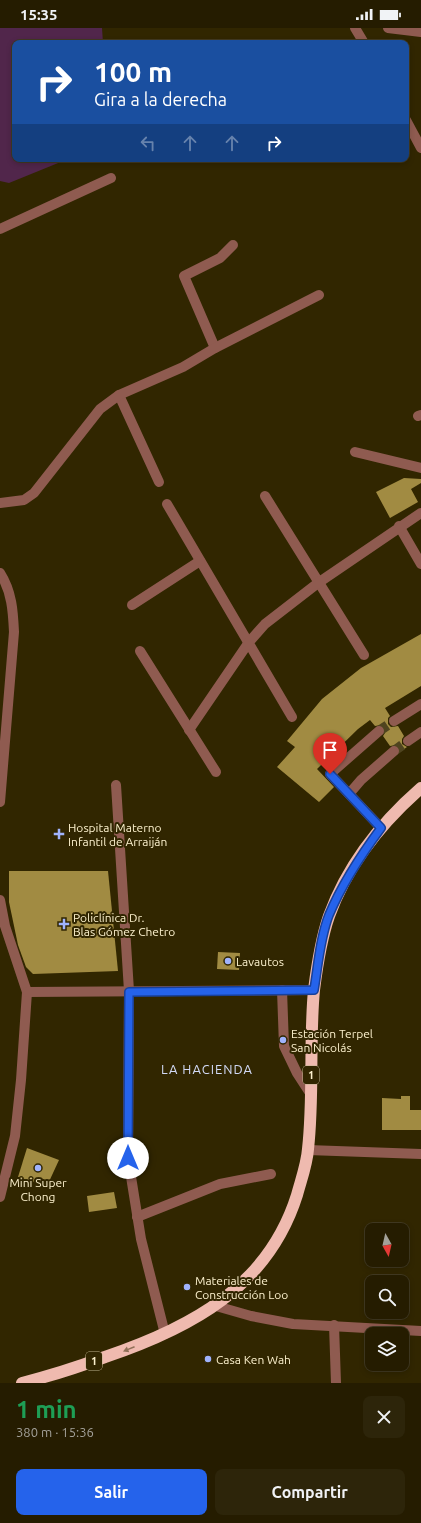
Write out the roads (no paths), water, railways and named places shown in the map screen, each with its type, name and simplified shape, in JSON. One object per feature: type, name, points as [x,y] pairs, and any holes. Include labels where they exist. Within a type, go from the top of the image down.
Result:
[{"type":"highway","name":"1","points":[[22,1383],[74,1368],[165,1334],[188,1323],[216,1306],[250,1276],[269,1253],[292,1211],[308,1150],[314,990],[320,954],[329,916],[360,856],[401,805],[421,788]]},
{"type":"street","points":[[355,28],[362,40]]},
{"type":"street","points":[[388,28],[421,32]]},
{"type":"street","points":[[409,126],[421,148]]},
{"type":"street","points":[[0,229],[111,178]]},
{"type":"street","points":[[215,348],[184,276],[220,258],[233,244]]},
{"type":"street","points":[[0,503],[24,500],[34,493],[100,409],[119,395],[183,367],[215,348],[319,295]]},
{"type":"street","points":[[119,395],[159,482]]},
{"type":"street","points":[[355,452],[421,468]]},
{"type":"street","points":[[265,496],[364,655]]},
{"type":"street","points":[[166,504],[292,717]]},
{"type":"street","points":[[189,730],[248,642],[265,624],[318,583],[421,512]]},
{"type":"street","points":[[399,526],[421,564]]},
{"type":"street","points":[[132,605],[200,561]]},
{"type":"street","points":[[0,573],[7,583],[13,606],[14,632],[0,802]]},
{"type":"street","points":[[140,651],[216,772]]},
{"type":"street","points":[[394,721],[421,704]]},
{"type":"street","points":[[379,731],[330,774],[381,828]]},
{"type":"street","points":[[408,741],[421,732]]},
{"type":"street","points":[[349,794],[361,780],[394,751]]},
{"type":"street","points":[[116,785],[129,992],[128,1158],[137,1217],[165,1334]]},
{"type":"street","points":[[0,900],[5,926],[27,992],[21,1080],[15,1136],[0,1197]]},
{"type":"street","points":[[282,990],[284,1046],[310,1093]]},
{"type":"street","points":[[27,992],[314,990]]},
{"type":"street","points":[[308,1150],[421,1154]]},
{"type":"street","points":[[137,1217],[220,1184],[271,1174]]},
{"type":"street","points":[[216,1306],[251,1316],[293,1324],[421,1330]]},
{"type":"street","points":[[334,1325],[336,1383]]},
{"type":"tunnel","points":[[379,731],[394,721]]},
{"type":"tunnel","points":[[394,751],[408,741]]},
{"type":"place","name":"Hospital Materno Infantil de Arraiján","points":[[59,834]]},
{"type":"place","name":"Policlínica Dr. Blas Gómez Chetro","points":[[64,924]]},
{"type":"place","name":"Lavautos","points":[[228,961]]},
{"type":"place","name":"Estación Terpel San Nicolás","points":[[283,1040]]},
{"type":"place","name":"Mini Super Chong","points":[[38,1168]]},
{"type":"place","name":"Materiales de Construcción Loo","points":[[187,1287]]},
{"type":"place","name":"Casa Ken Wah","points":[[208,1359]]},
{"type":"district","name":"LA HACIENDA","points":[[207,1069]]}]
